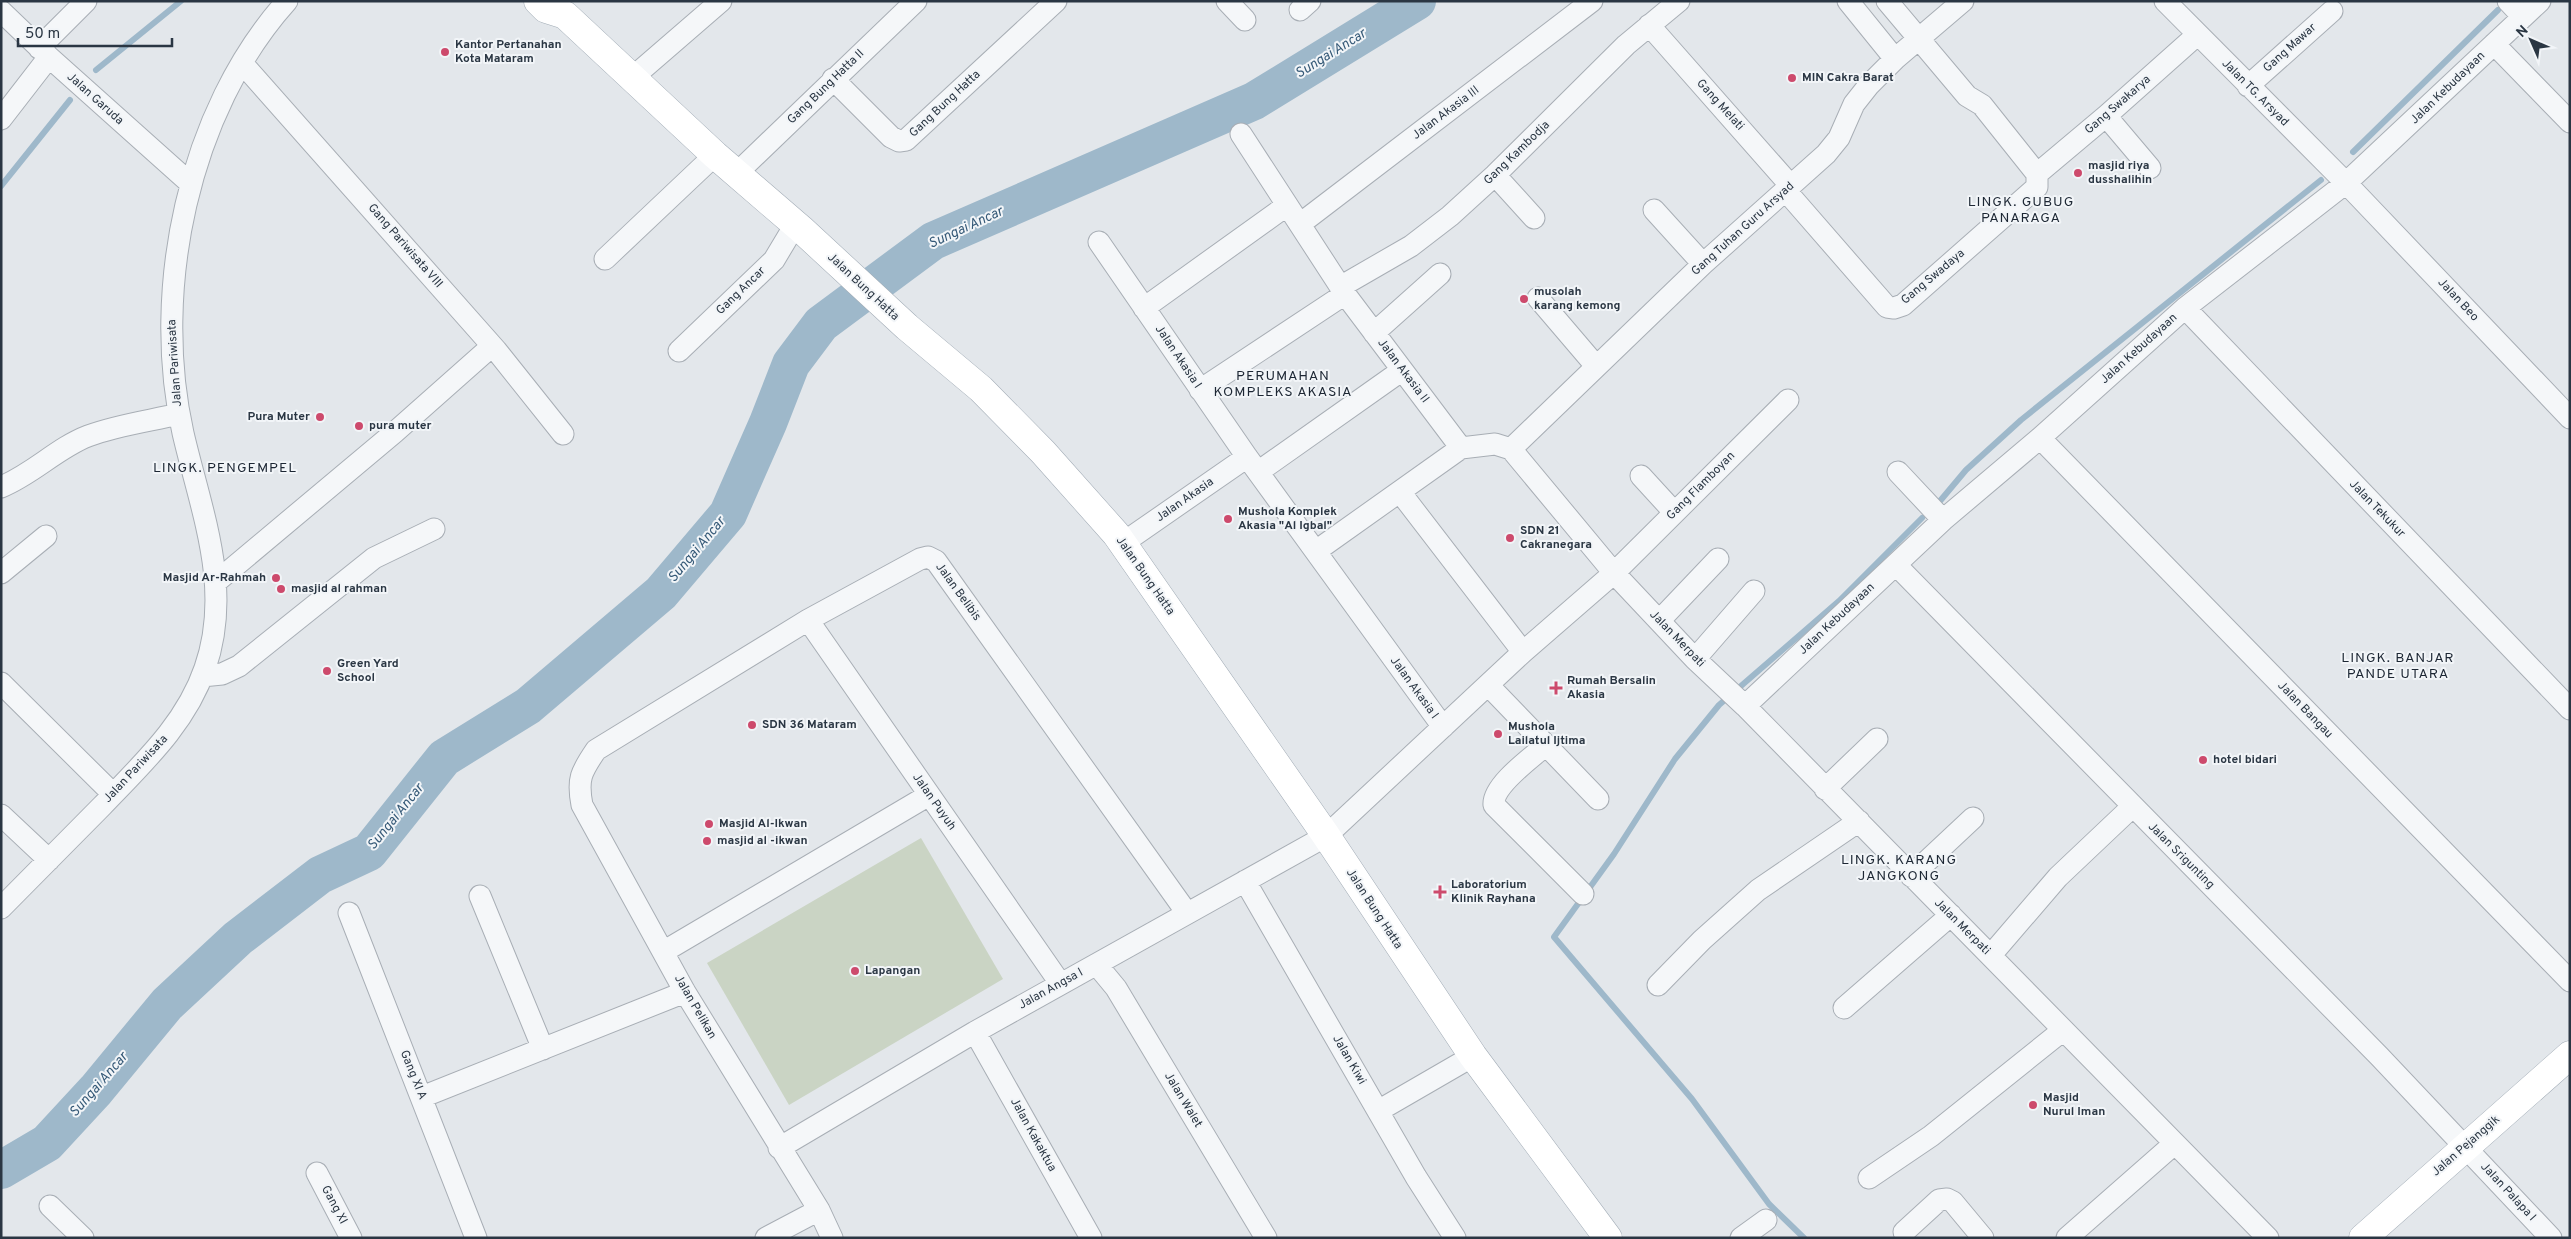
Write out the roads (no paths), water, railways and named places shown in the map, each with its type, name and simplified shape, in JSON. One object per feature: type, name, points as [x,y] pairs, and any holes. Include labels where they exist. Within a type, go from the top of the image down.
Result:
[{"type":"main road","points":[[538,1],[546,9],[563,8]]},
{"type":"main road","name":"Jalan Bung Hatta","points":[[563,8],[632,78],[715,155],[798,227],[907,327],[955,366],[1013,420],[1089,502],[1122,543],[1326,836],[1473,1056],[1608,1238]]},
{"type":"main road","name":"Jalan Pejanggik","points":[[2363,1238],[2570,1055]]},
{"type":"street","points":[[1,119],[44,53],[86,1]]},
{"type":"street","name":"Jalan Pariwisata","points":[[1,908],[168,735],[187,707],[202,676],[214,632],[216,582],[212,549],[179,414],[173,359],[173,288],[183,218],[191,184],[214,119],[242,63],[287,1]]},
{"type":"street","points":[[632,78],[721,1]]},
{"type":"street","name":"Gang Bung Hatta II","points":[[737,173],[916,1]]},
{"type":"street","name":"Gang Bung Hatta","points":[[833,79],[891,137],[899,141],[906,140],[1056,1]]},
{"type":"street","points":[[1227,1],[1245,20]]},
{"type":"street","name":"Jalan Akasia III","points":[[1300,224],[1592,1]]},
{"type":"street","name":"Gang Kambodja","points":[[1342,290],[1426,236],[1496,175],[1649,26],[1679,1]]},
{"type":"street","points":[[1848,1],[1895,59]]},
{"type":"street","points":[[1887,1],[1967,96],[1982,105],[2037,174]]},
{"type":"street","name":"Gang Tuhan Guru Arsyad","points":[[1512,449],[1703,264],[1826,154],[1839,138],[1854,104],[1895,59],[1964,1]]},
{"type":"street","name":"Jalan TG. Arsyad","points":[[2165,1],[2346,183]]},
{"type":"street","points":[[2508,1],[2523,17]]},
{"type":"street","name":"Jalan Kebudayaan","points":[[1742,703],[1896,565],[1943,520],[2040,438],[2185,308],[2346,183],[2540,1]]},
{"type":"street","name":"Gang Mawar","points":[[2248,86],[2332,10]]},
{"type":"street","name":"Jalan Garuda","points":[[1,11],[44,53],[191,184]]},
{"type":"street","name":"Gang Melati","points":[[1649,26],[1788,188]]},
{"type":"street","name":"Gang Swakarya","points":[[2037,174],[2197,35]]},
{"type":"street","points":[[2494,44],[2570,122]]},
{"type":"street","name":"Gang Pariwisata VIII","points":[[242,63],[492,346],[563,434]]},
{"type":"street","points":[[2106,116],[2150,168]]},
{"type":"street","name":"Jalan Akasia II","points":[[1241,134],[1342,290],[1461,448]]},
{"type":"street","points":[[605,259],[715,155]]},
{"type":"street","name":"Gang Swadaya","points":[[1788,188],[1887,307],[1894,308],[1903,305],[2037,187],[2037,174]]},
{"type":"street","points":[[1496,175],[1534,218]]},
{"type":"street","name":"Jalan Beo","points":[[2346,183],[2570,418]]},
{"type":"street","points":[[1144,308],[1286,206]]},
{"type":"street","points":[[1654,210],[1703,264]]},
{"type":"street","name":"Gang Ancar","points":[[678,351],[774,260],[798,227]]},
{"type":"street","name":"Jalan Akasia I","points":[[1099,242],[1252,465],[1443,726]]},
{"type":"street","points":[[1374,333],[1440,274]]},
{"type":"street","points":[[1200,390],[1342,290]]},
{"type":"street","points":[[1538,298],[1596,366]]},
{"type":"street","name":"Jalan Tekukur","points":[[2185,308],[2570,709]]},
{"type":"street","points":[[216,582],[395,432],[492,346]]},
{"type":"street","points":[[1252,465],[1402,371]]},
{"type":"street","name":"Gang Flamboyan","points":[[1614,573],[1788,400]]},
{"type":"street","points":[[1,487],[30,474],[66,448],[88,436],[179,414]]},
{"type":"street","name":"Jalan Bangau","points":[[2040,438],[2570,981]]},
{"type":"street","points":[[1316,552],[1461,448],[1495,444],[1512,449]]},
{"type":"street","name":"Jalan Merpati","points":[[1512,449],[1614,573],[1695,659],[1742,703],[1825,789],[1859,821],[1910,876],[1951,915],[2062,1031],[2268,1238]]},
{"type":"street","name":"Jalan Akasia","points":[[1122,543],[1252,465]]},
{"type":"street","points":[[1898,472],[1943,520]]},
{"type":"street","points":[[1641,476],[1674,512]]},
{"type":"street","points":[[1400,492],[1523,652]]},
{"type":"street","points":[[202,676],[222,674],[239,666],[374,558],[434,530]]},
{"type":"street","points":[[1,573],[46,536]]},
{"type":"street","name":"Jalan Belibis","points":[[583,769],[596,750],[808,620],[920,559],[928,558],[936,561],[1187,913]]},
{"type":"street","points":[[1659,621],[1718,559]]},
{"type":"street","name":"Jalan Srigunting","points":[[1896,565],[2466,1146]]},
{"type":"street","points":[[1326,836],[1523,652],[1614,573]]},
{"type":"street","points":[[1695,659],[1754,591]]},
{"type":"street","name":"Jalan Puyuh","points":[[808,620],[1060,983]]},
{"type":"street","points":[[1,683],[113,794]]},
{"type":"street","points":[[1488,686],[1598,799]]},
{"type":"street","points":[[1825,789],[1877,739]]},
{"type":"street","points":[[1545,746],[1502,785],[1493,799],[1494,805],[1583,894]]},
{"type":"street","name":"Jalan Pelikan","points":[[583,769],[578,785],[582,805],[685,992],[779,1148],[819,1210],[832,1238]]},
{"type":"street","points":[[663,952],[929,795]]},
{"type":"street","points":[[1990,955],[2020,924],[2034,904],[2052,884],[2132,806]]},
{"type":"street","points":[[1,816],[49,860]]},
{"type":"street","points":[[1910,876],[1973,818]]},
{"type":"street","points":[[1658,985],[1702,940],[1758,890],[1859,821]]},
{"type":"street","name":"Jalan Angsa I","points":[[779,1148],[1060,983],[1326,836]]},
{"type":"street","name":"Jalan Kiwi","points":[[1245,881],[1416,1177],[1455,1238]]},
{"type":"street","points":[[480,896],[543,1049]]},
{"type":"street","name":"Gang XI A","points":[[349,913],[476,1238]]},
{"type":"street","points":[[1844,1008],[1951,915]]},
{"type":"street","name":"Jalan Walet","points":[[1097,964],[1116,988],[1266,1238]]},
{"type":"street","points":[[422,1098],[685,992]]},
{"type":"street","points":[[1869,1178],[1930,1136],[2062,1031]]},
{"type":"street","name":"Jalan Kakaktua","points":[[975,1032],[1091,1238]]},
{"type":"street","points":[[1378,1111],[1473,1056]]},
{"type":"street","points":[[2067,1238],[2174,1144]]},
{"type":"street","name":"Jalan Palapa I","points":[[2466,1146],[2551,1238]]},
{"type":"street","name":"Gang XI","points":[[317,1173],[351,1238]]},
{"type":"street","points":[[1904,1232],[1939,1200],[1946,1199],[1952,1202],[1983,1238]]},
{"type":"street","points":[[50,1206],[82,1238]]},
{"type":"street","points":[[766,1238],[819,1210]]},
{"type":"street","points":[[1741,1238],[1766,1220]]},
{"type":"waterway","points":[[96,70],[181,1]]},
{"type":"waterway","name":"Sungai Ancar","points":[[1,1170],[47,1143],[96,1090],[167,1004],[238,938],[320,875],[369,852],[444,758],[528,706],[661,593],[728,514],[768,423],[791,364],[821,324],[933,241],[1254,101],[1417,1]]},
{"type":"waterway","points":[[2353,152],[2498,10]]},
{"type":"waterway","points":[[1,186],[70,100]]},
{"type":"waterway","points":[[1940,501],[1966,470],[2021,420],[2321,180]]},
{"type":"waterway","points":[[1804,1238],[1769,1204],[1692,1099],[1554,937],[1614,854],[1675,759],[1719,705],[1839,601],[1922,518]]},
{"type":"place","name":"Kantor Pertanahan Kota Mataram","points":[[445,52]]},
{"type":"place","name":"MIN Cakra Barat","points":[[1792,78]]},
{"type":"place","name":"masjid riya dusshalihin","points":[[2078,173]]},
{"type":"place","name":"musolah karang kemong","points":[[1524,299]]},
{"type":"place","name":"Pura Muter","points":[[320,417]]},
{"type":"place","name":"pura muter","points":[[359,426]]},
{"type":"place","name":"Mushola Komplek Akasia \"Al Igbal\"","points":[[1228,519]]},
{"type":"place","name":"SDN 21 Cakranegara","points":[[1510,538]]},
{"type":"place","name":"Masjid Ar-Rahmah","points":[[276,578]]},
{"type":"place","name":"masjid al rahman","points":[[281,589]]},
{"type":"place","name":"Green Yard School","points":[[327,671]]},
{"type":"place","name":"Rumah Bersalin Akasia","points":[[1556,688]]},
{"type":"place","name":"SDN 36 Mataram","points":[[752,725]]},
{"type":"place","name":"Mushola Lailatul Ijtima","points":[[1498,734]]},
{"type":"place","name":"hotel bidari","points":[[2203,760]]},
{"type":"place","name":"Masjid Al-Ikwan","points":[[709,824]]},
{"type":"place","name":"masjid al -ikwan","points":[[707,841]]},
{"type":"place","name":"Laboratorium Klinik Rayhana","points":[[1440,892]]},
{"type":"place","name":"Lapangan","points":[[855,971]]},
{"type":"place","name":"Masjid Nurul Iman","points":[[2033,1105]]},
{"type":"district","name":"LINGK. GUBUG PANARAGA","points":[[2021,210]]},
{"type":"district","name":"PERUMAHAN KOMPLEKS AKASIA","points":[[1283,384]]},
{"type":"district","name":"LINGK. PENGEMPEL","points":[[225,468]]},
{"type":"district","name":"LINGK. BANJAR PANDE UTARA","points":[[2398,666]]},
{"type":"district","name":"LINGK. KARANG JANGKONG","points":[[1899,868]]}]
